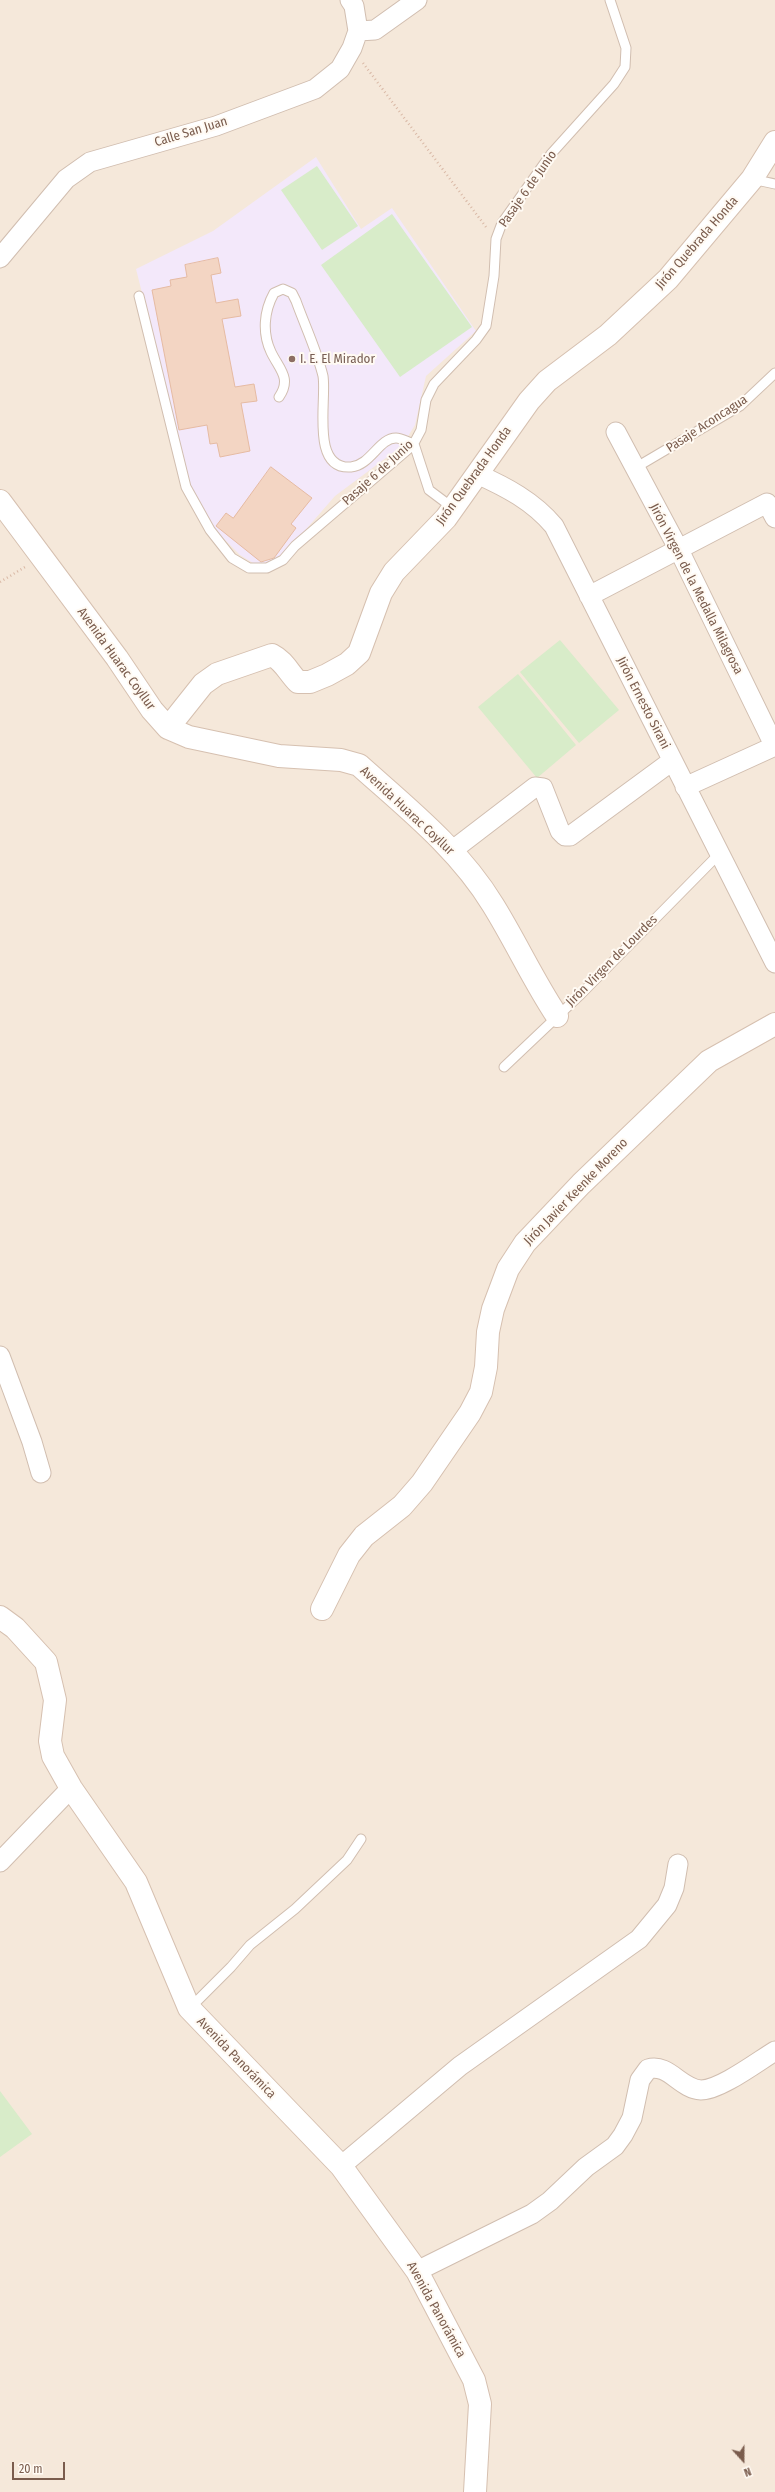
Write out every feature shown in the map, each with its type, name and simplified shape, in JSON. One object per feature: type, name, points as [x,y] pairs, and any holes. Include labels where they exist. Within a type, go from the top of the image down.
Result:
[{"type":"main road","name":"Jirón Quebrada Honda","points":[[168,728],[203,684],[217,674],[272,655],[281,660],[289,673],[298,682],[310,682],[347,664],[359,653],[381,593],[394,572],[453,508],[529,400],[547,381],[608,335],[668,279],[752,179],[775,142]]},
{"type":"main road","name":"Avenida Huarac Coyllur","points":[[0,501],[117,658],[152,710],[168,728],[189,737],[279,756],[341,760],[359,765],[448,844],[493,904],[540,990],[557,1016]]},
{"type":"main road","name":"Jirón Javier Keenke Moreno","points":[[322,1609],[349,1555],[364,1536],[402,1506],[422,1483],[470,1412],[481,1392],[484,1380],[488,1332],[493,1309],[508,1269],[518,1252],[560,1206],[709,1061],[775,1024]]},
{"type":"main road","name":"Avenida Panorámica","points":[[0,1617],[15,1628],[46,1662],[55,1700],[50,1740],[53,1756],[71,1788],[136,1882],[189,2008],[341,2166],[417,2271],[474,2380],[480,2404],[475,2492]]},
{"type":"street","points":[[350,0],[354,6],[355,39],[375,30],[418,0]]},
{"type":"street","name":"Calle San Juan","points":[[0,258],[66,179],[90,162],[216,126],[315,89],[340,69],[355,39]]},
{"type":"street","name":"Jirón Virgen de la Medalla Milagrosa","points":[[616,432],[678,548],[775,746]]},
{"type":"street","name":"Jirón Ernesto Sirani","points":[[477,474],[500,484],[541,510],[554,526],[775,963]]},
{"type":"street","points":[[589,596],[678,548],[772,506]]},
{"type":"street","points":[[685,787],[775,746]]},
{"type":"street","points":[[448,844],[452,847],[458,846],[535,788],[543,788],[561,833],[566,836],[572,835],[672,761]]},
{"type":"street","points":[[0,1356],[32,1442],[41,1473]]},
{"type":"street","points":[[0,1862],[71,1788]]},
{"type":"street","points":[[341,2166],[460,2066],[640,1939],[667,1904],[674,1888],[678,1864]]},
{"type":"street","points":[[417,2271],[532,2214],[550,2201],[586,2167],[615,2146],[632,2118],[640,2080],[648,2069],[662,2069],[692,2088],[702,2090],[720,2084],[775,2051]]},
{"type":"lane","name":"Pasaje 6 de Junio","points":[[139,296],[186,487],[210,530],[232,558],[249,568],[267,568],[283,560],[295,546],[414,444],[421,430],[426,400],[434,384],[476,340],[486,326],[494,276],[496,240],[502,223],[551,154],[614,84],[625,67],[626,48],[610,0]]},
{"type":"lane","points":[[752,179],[775,184]]},
{"type":"lane","points":[[279,397],[284,389],[284,378],[271,352],[265,316],[274,293],[283,289],[292,293],[296,301],[319,363],[324,388],[324,443],[332,461],[339,466],[357,466],[367,462],[387,441],[396,438],[414,444],[429,490],[453,508]]},
{"type":"lane","name":"Pasaje Aconcagua","points":[[635,468],[740,406],[775,373]]},
{"type":"lane","name":"Jirón Virgen de Lourdes","points":[[504,1067],[719,854]]},
{"type":"lane","points":[[189,2008],[231,1967],[250,1945],[295,1909],[347,1860],[361,1839]]},
{"type":"path","points":[[355,39],[496,240]]},
{"type":"path","points":[[0,582],[42,557]]},
{"type":"shaded area","points":[[0,0],[775,0],[775,2492],[0,2492]]},
{"type":"shaded area","points":[[316,157],[361,229],[392,208],[476,331],[426,376],[415,425],[402,446],[335,496],[281,558],[266,565],[253,563],[240,555],[215,530],[191,488],[136,269],[213,231]]},
{"type":"green space","points":[[317,166],[358,226],[322,250],[281,190]]},
{"type":"green space","points":[[392,214],[472,327],[400,377],[321,265]]},
{"type":"green space","points":[[560,640],[619,710],[579,743],[520,672]]},
{"type":"green space","points":[[518,674],[576,745],[537,778],[478,707]]},
{"type":"green space","points":[[0,2091],[32,2134],[0,2157]]},
{"type":"building","points":[[218,258],[221,273],[211,275],[216,303],[238,299],[241,316],[222,319],[235,387],[254,384],[257,401],[241,403],[250,451],[220,457],[217,443],[210,444],[207,425],[179,430],[152,290],[171,286],[170,280],[187,277],[185,265]]},
{"type":"building","points":[[271,467],[312,498],[291,524],[296,528],[274,558],[261,562],[216,526],[226,513],[233,518]]},
{"type":"place","name":"I. E. El Mirador","points":[[292,359]]}]
